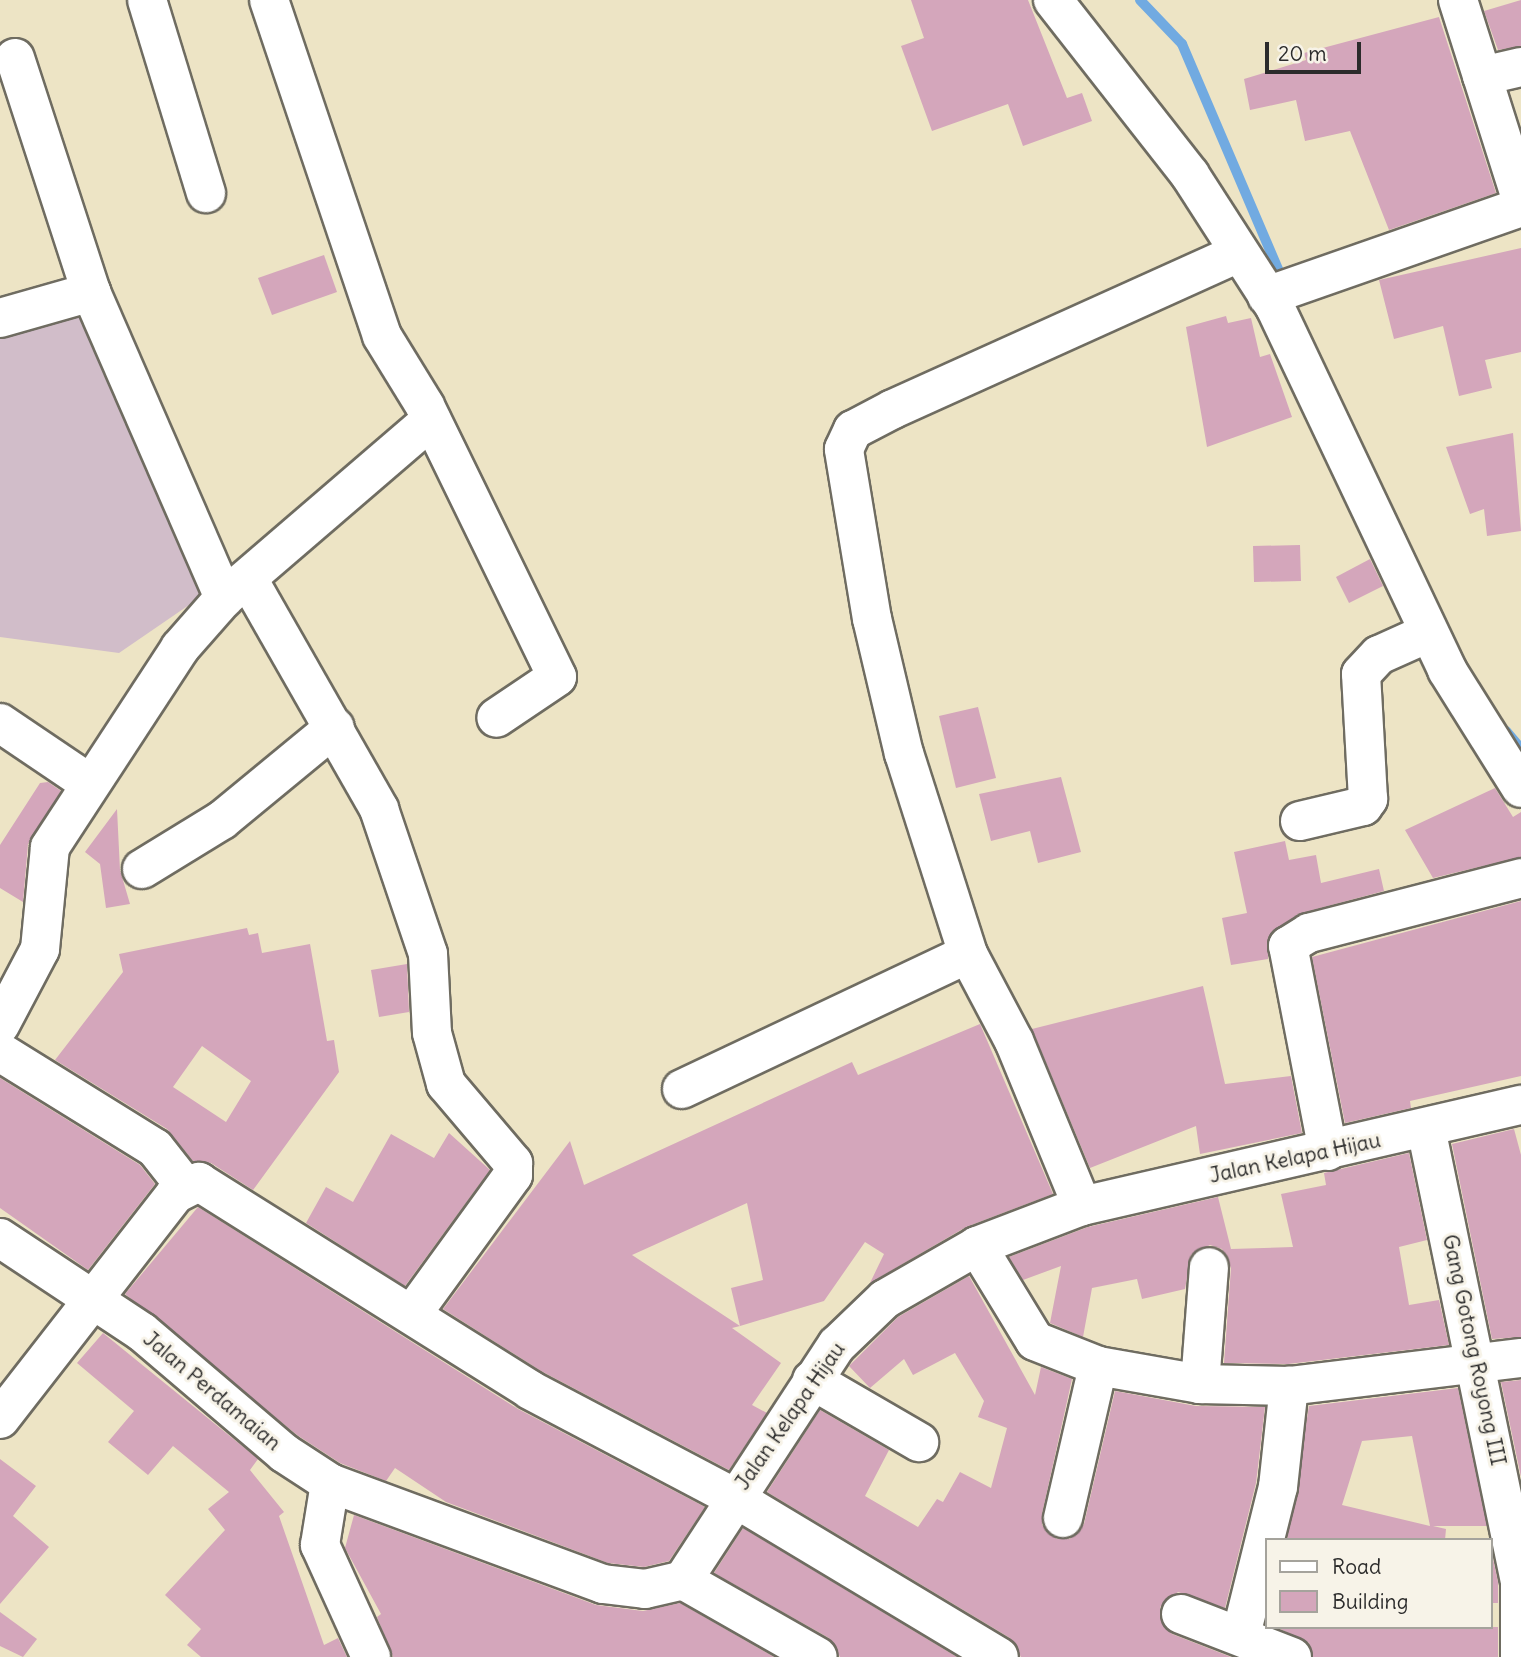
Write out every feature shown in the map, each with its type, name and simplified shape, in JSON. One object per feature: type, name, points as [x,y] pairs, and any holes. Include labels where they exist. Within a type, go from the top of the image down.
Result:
[{"type":"street","points":[[147,0],[206,192]]},
{"type":"street","points":[[269,0],[382,336],[431,420],[556,677],[496,718]]},
{"type":"street","points":[[1053,0],[1190,176],[1238,253],[1273,293],[1428,632],[1521,788]]},
{"type":"street","points":[[1458,0],[1521,199]]},
{"type":"street","points":[[15,58],[91,292],[236,588],[335,727],[379,808],[414,901],[428,954],[437,1060],[446,1084],[513,1163],[507,1184],[412,1314]]},
{"type":"street","points":[[1482,76],[1521,67]]},
{"type":"street","points":[[1273,293],[1361,258],[1521,207]]},
{"type":"street","points":[[1082,1206],[1014,1041],[968,954],[904,754],[872,619],[844,458],[847,439],[948,383],[1238,253]]},
{"type":"street","points":[[0,318],[91,292]]},
{"type":"street","points":[[0,1025],[40,949],[50,847],[89,783],[180,648],[236,588],[431,420]]},
{"type":"street","points":[[1300,821],[1363,806],[1368,799],[1361,674],[1379,655],[1428,632]]},
{"type":"street","points":[[0,723],[89,783]]},
{"type":"street","points":[[142,869],[222,821],[335,727]]},
{"type":"street","points":[[1328,1151],[1288,946],[1309,933],[1521,878]]},
{"type":"street","points":[[682,1089],[968,954]]},
{"type":"street","points":[[0,1052],[155,1148],[185,1186]]},
{"type":"street","name":"Jalan Kelapa Hijau","points":[[683,1580],[733,1497],[812,1380],[885,1299],[977,1246],[1082,1206],[1521,1105]]},
{"type":"street","name":"Gang Gotong Royong III","points":[[1426,1128],[1477,1360],[1520,1580],[1520,1657]]},
{"type":"street","points":[[0,1419],[185,1186],[209,1185],[530,1390],[733,1497],[999,1657]]},
{"type":"street","name":"Jalan Perdamaian","points":[[0,1238],[95,1297],[284,1453],[330,1483]]},
{"type":"street","points":[[977,1246],[1035,1341],[1098,1366],[1200,1384],[1289,1386],[1477,1360],[1521,1358]]},
{"type":"street","points":[[1200,1384],[1209,1267]]},
{"type":"street","points":[[1063,1518],[1098,1366]]},
{"type":"street","points":[[812,1380],[919,1441]]},
{"type":"street","points":[[1241,1635],[1278,1487],[1289,1386]]},
{"type":"street","points":[[371,1657],[320,1545],[318,1527],[330,1483],[603,1584],[645,1588],[683,1580],[797,1652]]},
{"type":"street","points":[[1181,1614],[1292,1657]]},
{"type":"shaded area","points":[[88,309],[208,592],[119,653],[0,637],[0,333]]},
{"type":"building","points":[[911,0],[1028,0],[1067,98],[1082,93],[1092,121],[1023,146],[1008,104],[932,131],[901,46],[924,38]]},
{"type":"building","points":[[1521,0],[1521,46],[1498,50],[1484,11]]},
{"type":"building","points":[[1439,17],[1496,193],[1389,230],[1350,131],[1305,141],[1296,100],[1250,110],[1244,79],[1306,60],[1304,53]]},
{"type":"building","points":[[1521,248],[1521,352],[1485,360],[1492,388],[1459,396],[1443,326],[1394,339],[1379,280]]},
{"type":"building","points":[[324,255],[337,292],[272,315],[258,278]]},
{"type":"building","points":[[1226,316],[1228,323],[1251,318],[1260,357],[1270,354],[1292,417],[1207,447],[1186,327]]},
{"type":"building","points":[[1513,433],[1521,531],[1487,536],[1484,509],[1470,514],[1446,447]]},
{"type":"building","points":[[1300,545],[1301,581],[1254,582],[1253,546]]},
{"type":"building","points":[[1370,559],[1383,586],[1349,603],[1336,577]]},
{"type":"building","points":[[978,707],[996,778],[956,788],[939,716]]},
{"type":"building","points":[[1061,777],[1081,852],[1038,863],[1030,831],[991,841],[979,794]]},
{"type":"building","points":[[48,782],[61,791],[28,844],[23,902],[0,888],[0,845],[40,783]]},
{"type":"building","points":[[1495,788],[1513,817],[1521,812],[1521,857],[1433,878],[1405,830]]},
{"type":"building","points":[[117,809],[120,870],[130,904],[106,908],[100,864],[85,852]]},
{"type":"building","points":[[1285,841],[1289,860],[1316,855],[1321,883],[1379,869],[1384,891],[1298,914],[1268,937],[1268,959],[1231,965],[1222,918],[1247,913],[1234,852]]},
{"type":"building","points":[[1521,901],[1521,1076],[1410,1101],[1411,1108],[1345,1123],[1312,957]]},
{"type":"building","points":[[247,928],[249,935],[258,933],[262,953],[310,944],[327,1041],[334,1040],[339,1072],[253,1190],[211,1163],[193,1161],[167,1129],[55,1060],[123,972],[119,954]],"holes":[[[202,1046],[251,1081],[226,1122],[173,1087]]]},
{"type":"building","points":[[407,964],[409,1012],[379,1017],[371,970]]},
{"type":"building","points":[[1203,986],[1225,1084],[1291,1076],[1302,1133],[1200,1154],[1196,1126],[1090,1168],[1032,1029]]},
{"type":"building","points":[[980,1024],[1053,1194],[966,1227],[870,1283],[884,1254],[865,1242],[824,1301],[740,1326],[732,1328],[781,1363],[752,1405],[767,1413],[729,1470],[541,1371],[443,1309],[570,1141],[584,1185],[852,1062],[858,1075]],"holes":[[[747,1203],[763,1280],[731,1288],[740,1326],[632,1255]]]},
{"type":"building","points":[[0,1078],[140,1165],[155,1184],[88,1270],[0,1208]]},
{"type":"building","points":[[1514,1129],[1521,1155],[1521,1337],[1492,1339],[1452,1144]]},
{"type":"building","points":[[449,1133],[490,1170],[405,1286],[306,1223],[326,1187],[353,1202],[391,1134],[434,1158]]},
{"type":"building","points":[[1409,1153],[1427,1240],[1399,1247],[1409,1305],[1439,1300],[1449,1345],[1288,1364],[1224,1363],[1231,1268],[1222,1249],[1210,1245],[1191,1255],[1185,1289],[1142,1299],[1137,1279],[1092,1288],[1083,1337],[1050,1323],[1061,1266],[1023,1280],[1009,1257],[1088,1227],[1218,1197],[1231,1249],[1293,1247],[1281,1194],[1326,1185],[1324,1173]]},
{"type":"building","points":[[198,1207],[518,1409],[705,1507],[669,1561],[644,1567],[608,1563],[446,1502],[395,1468],[386,1481],[340,1463],[297,1435],[125,1294]]},
{"type":"building","points":[[969,1276],[1035,1395],[1041,1367],[1072,1379],[1042,1514],[1042,1525],[1057,1539],[1070,1539],[1084,1524],[1115,1391],[1196,1406],[1265,1407],[1256,1483],[1225,1608],[1178,1592],[1160,1607],[1164,1627],[1172,1634],[1231,1657],[1021,1657],[1010,1638],[767,1492],[820,1410],[889,1450],[865,1496],[918,1527],[937,1499],[943,1502],[960,1472],[991,1488],[1007,1428],[978,1417],[984,1401],[955,1353],[913,1375],[904,1359],[870,1388],[849,1366],[898,1317]]},
{"type":"building","points":[[103,1333],[258,1459],[250,1470],[284,1512],[279,1516],[324,1645],[338,1638],[347,1657],[201,1657],[187,1645],[201,1629],[165,1595],[225,1530],[208,1509],[229,1492],[173,1446],[148,1475],[108,1442],[134,1411],[77,1363]]},
{"type":"building","points":[[1521,1380],[1521,1477],[1501,1382]]},
{"type":"building","points":[[1458,1388],[1487,1526],[1433,1526],[1446,1529],[1445,1538],[1287,1538],[1309,1406]],"holes":[[[1412,1436],[1430,1526],[1342,1505],[1362,1441]]]},
{"type":"building","points":[[0,1459],[36,1486],[13,1516],[49,1547],[0,1604]]},
{"type":"building","points":[[354,1515],[596,1605],[643,1611],[680,1603],[774,1657],[393,1657],[377,1617],[381,1614],[345,1548]]},
{"type":"building","points":[[743,1528],[957,1657],[840,1657],[829,1638],[714,1573]]},
{"type":"building","points":[[1493,1558],[1498,1582],[1498,1603],[1493,1603]]},
{"type":"building","points":[[0,1612],[37,1639],[23,1657],[0,1646]]},
{"type":"building","points":[[1498,1627],[1498,1657],[1313,1657],[1309,1643],[1280,1629]]},
{"type":"waterway","points":[[1140,0],[1182,44],[1283,281]]},
{"type":"waterway","points":[[1506,731],[1521,749]]}]
